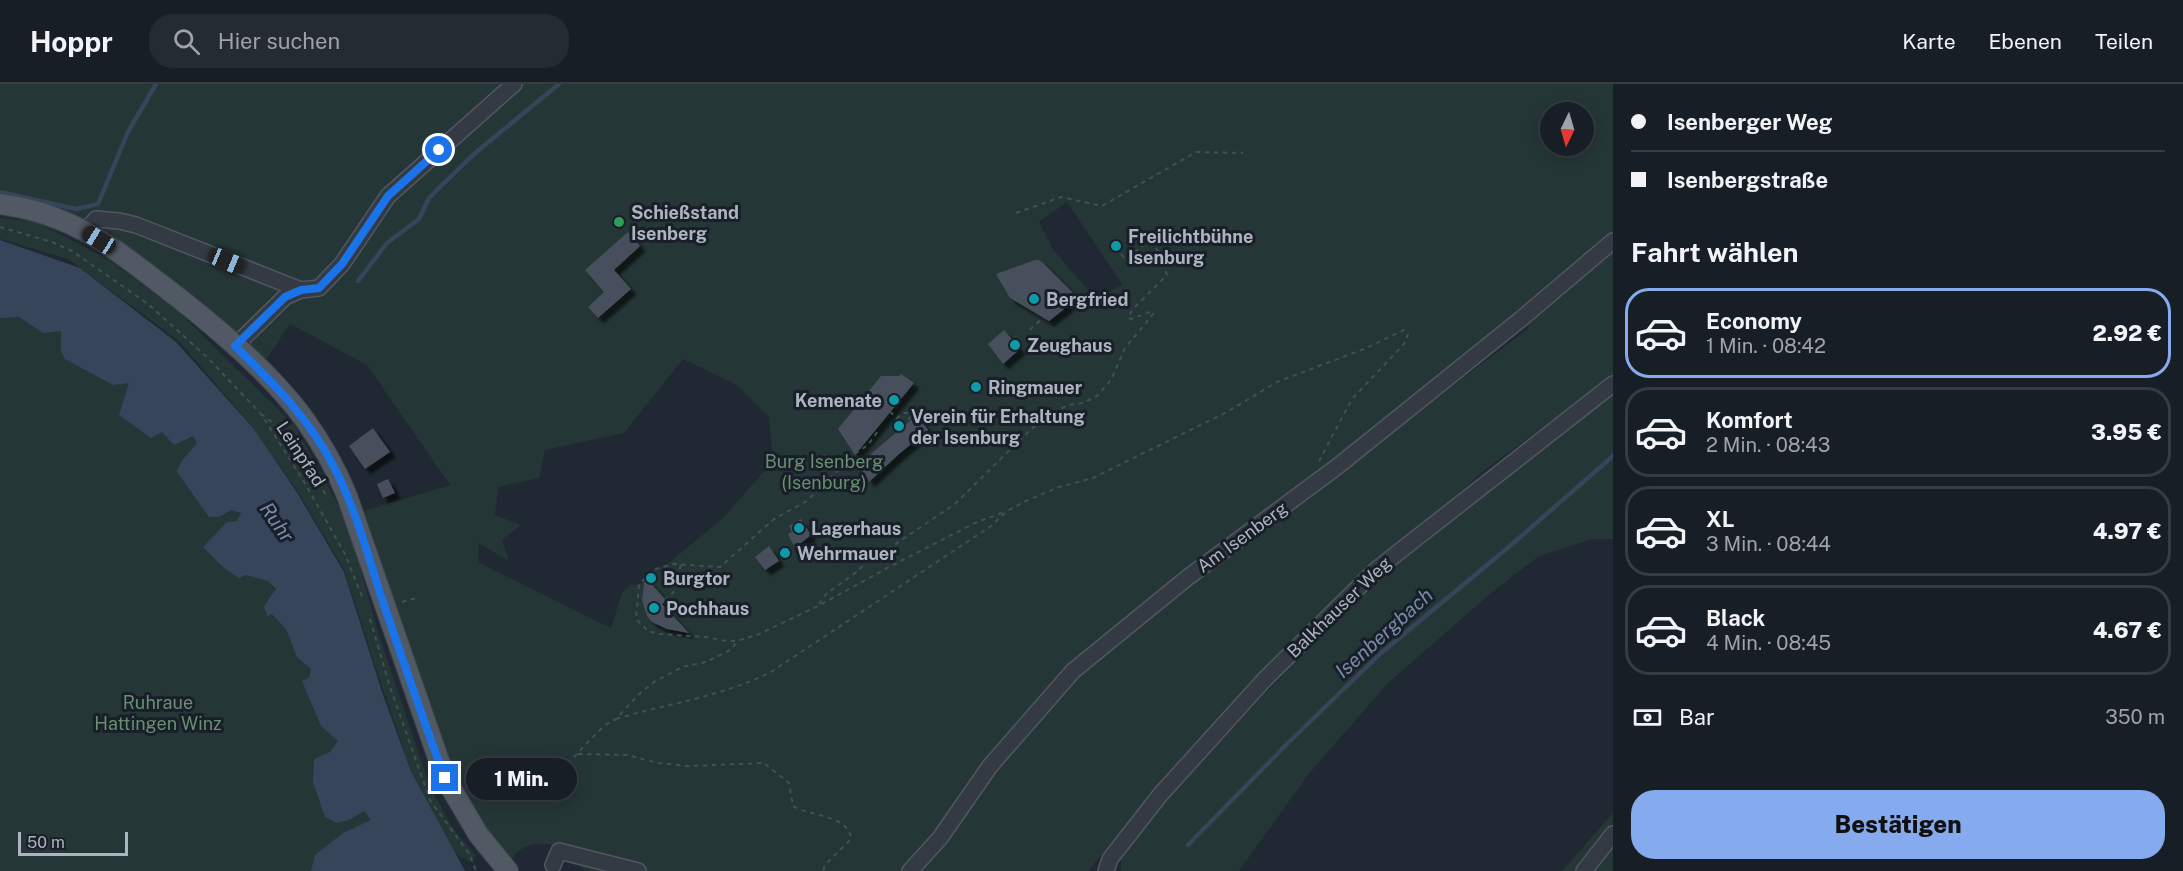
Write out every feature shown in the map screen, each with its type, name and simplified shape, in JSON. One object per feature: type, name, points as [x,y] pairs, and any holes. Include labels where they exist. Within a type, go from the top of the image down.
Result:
[{"type":"main road","points":[[0,204],[41,213],[85,231],[114,249],[172,293],[235,346],[305,420],[335,468],[358,525],[394,636],[445,778],[478,834],[508,871]]},
{"type":"street","points":[[235,346],[285,297],[301,290],[319,288],[342,264],[388,196],[514,84]]},
{"type":"street","points":[[85,231],[96,219],[128,223],[301,290]]},
{"type":"street","name":"Am Isenberg","points":[[910,871],[940,838],[990,766],[1073,672],[1186,578],[1338,466],[1521,319],[1613,241]]},
{"type":"street","name":"Balkhauser Weg","points":[[1106,871],[1110,859],[1160,795],[1265,679],[1377,568],[1613,384]]},
{"type":"street","points":[[1584,871],[1613,834]]},
{"type":"street","points":[[553,865],[559,851],[638,871]]},
{"type":"path","points":[[1016,213],[1061,197],[1102,206],[1196,152],[1243,153]]},
{"type":"path","name":"Leinpfad","points":[[0,227],[52,242],[72,251],[148,304],[207,357],[261,414],[303,480],[345,554],[365,604]]},
{"type":"path","points":[[1121,254],[1125,259],[1150,242],[1165,257]]},
{"type":"path","points":[[818,606],[826,594],[854,574],[865,564],[869,556],[891,547],[956,504],[1024,435],[1050,414],[1068,405],[1083,403],[1097,396],[1111,380],[1125,348],[1154,313],[1150,312],[1131,319],[1128,317],[1167,275],[1162,260]]},
{"type":"path","points":[[1030,330],[1035,323],[1060,305],[1063,294]]},
{"type":"path","points":[[917,412],[903,413],[897,418],[889,411],[873,425],[878,431],[868,445],[853,455],[807,501],[774,519],[720,567],[673,564],[652,570],[639,585],[636,619],[648,631],[659,634],[737,641],[759,634],[818,606],[977,522],[1007,511],[1050,490],[1102,474],[1227,412],[1277,382],[1364,349],[1404,330],[1408,334],[1404,344],[1352,399],[1319,462]]},
{"type":"path","points":[[901,425],[912,416],[911,412]]},
{"type":"path","points":[[261,414],[271,420],[296,451],[328,499]]},
{"type":"path","points":[[616,718],[722,693],[771,672],[990,526],[1007,511]]},
{"type":"path","points":[[664,600],[672,593],[681,564]]},
{"type":"path","points":[[369,613],[390,687],[430,800],[470,855],[476,871]]},
{"type":"path","points":[[568,764],[605,725],[616,718],[654,682],[682,667],[706,662],[732,649],[737,641]]},
{"type":"path","points":[[578,754],[627,755],[658,763],[688,766],[764,763],[789,783],[793,806],[804,812],[840,821],[851,831],[851,838],[823,871]]},
{"type":"green space","name":"Burg Isenberg (Isenburg)","points":[[0,84],[1613,84],[1613,539],[1593,539],[1539,556],[1490,594],[1387,684],[1308,775],[1239,871],[1121,871],[1121,856],[1167,798],[1385,570],[1601,385],[1483,471],[1372,568],[1281,654],[1156,788],[1088,871],[913,871],[992,768],[1074,678],[1189,582],[1304,499],[1529,328],[1518,314],[1069,670],[903,871],[590,871],[580,868],[584,852],[543,844],[525,847],[510,862],[479,820],[452,769],[406,649],[364,511],[450,485],[367,365],[290,324],[265,361],[127,247],[57,206],[0,195]],"holes":[[[1067,202],[1122,284],[1100,296],[1093,296],[1054,251],[1039,222]],[[683,359],[737,385],[769,417],[773,461],[725,516],[669,563],[652,571],[640,584],[630,585],[622,593],[611,628],[479,563],[478,543],[509,561],[502,540],[521,525],[495,515],[498,487],[539,478],[545,450],[624,433]]]},
{"type":"green space","points":[[0,218],[36,222],[103,256],[175,308],[295,426],[347,521],[378,632],[430,787],[454,830],[476,856],[470,862],[455,853],[411,770],[344,569],[298,492],[254,429],[179,341],[68,259],[0,239]]},
{"type":"green space","name":"Ruhraue Hattingen Winz","points":[[0,298],[72,333],[193,436],[213,468],[234,511],[241,513],[238,519],[270,583],[276,590],[274,592],[333,711],[398,871],[0,871]]},
{"type":"green space","points":[[1613,813],[1613,871],[1562,871]]},
{"type":"water","name":"Ruhr","points":[[0,240],[80,268],[176,342],[254,429],[298,494],[344,572],[383,695],[411,771],[465,871],[311,871],[315,855],[343,833],[371,820],[364,811],[349,820],[337,823],[325,817],[313,782],[314,759],[330,752],[338,741],[321,726],[302,681],[309,678],[311,669],[297,657],[286,629],[272,614],[267,616],[264,606],[276,589],[268,581],[246,575],[239,578],[224,568],[203,547],[227,522],[237,521],[241,513],[231,510],[219,517],[209,517],[177,472],[183,460],[197,443],[193,436],[174,445],[162,432],[151,438],[119,415],[129,383],[113,385],[65,359],[61,351],[61,331],[43,333],[19,317],[0,318]]},
{"type":"building","name":"Schießstand Isenberg","points":[[628,232],[640,246],[614,270],[631,289],[598,318],[588,307],[604,292],[585,270]]},
{"type":"building","points":[[1035,260],[1043,263],[1073,293],[1068,306],[1049,321],[1010,298],[996,274]]},
{"type":"building","points":[[1004,330],[1020,349],[1003,364],[988,344]]},
{"type":"building","points":[[901,374],[914,383],[855,455],[838,429],[881,376]]},
{"type":"building","points":[[917,415],[928,430],[869,482],[859,464]]},
{"type":"building","points":[[373,428],[390,452],[365,469],[349,446]]},
{"type":"building","points":[[388,479],[395,493],[383,498],[377,484]]},
{"type":"building","points":[[801,519],[811,535],[795,548],[788,534],[792,532],[789,526]]},
{"type":"building","points":[[769,546],[779,561],[765,570],[755,557]]},
{"type":"building","points":[[645,577],[664,598],[665,602],[662,604],[689,633],[667,629],[652,622],[647,616],[642,600]]},
{"type":"waterway","points":[[0,192],[76,209],[98,204],[128,132],[156,84]]},
{"type":"waterway","points":[[358,281],[387,243],[419,219],[429,198],[440,187],[474,154],[559,84]]},
{"type":"waterway","name":"Isenbergbach","points":[[1188,845],[1381,653],[1510,546],[1613,456]]},
{"type":"place","name":"Schießstand Isenberg","points":[[619,222]]},
{"type":"place","name":"Freilichtbühne Isenburg","points":[[1116,246]]},
{"type":"place","name":"Bergfried","points":[[1034,299]]},
{"type":"place","name":"Zeughaus","points":[[1015,345]]},
{"type":"place","name":"Ringmauer","points":[[976,387]]},
{"type":"place","name":"Kemenate","points":[[894,400]]},
{"type":"place","name":"Verein für Erhaltung der Isenburg","points":[[899,426]]},
{"type":"place","name":"Lagerhaus","points":[[799,528]]},
{"type":"place","name":"Wehrmauer","points":[[785,553]]},
{"type":"place","name":"Burgtor","points":[[651,578]]},
{"type":"place","name":"Pochhaus","points":[[654,608]]},
{"type":"route","points":[[439,150],[388,196],[342,264],[319,288],[301,290],[285,297],[235,346],[289,400],[305,420],[335,468],[358,525],[394,636],[445,778]]}]
